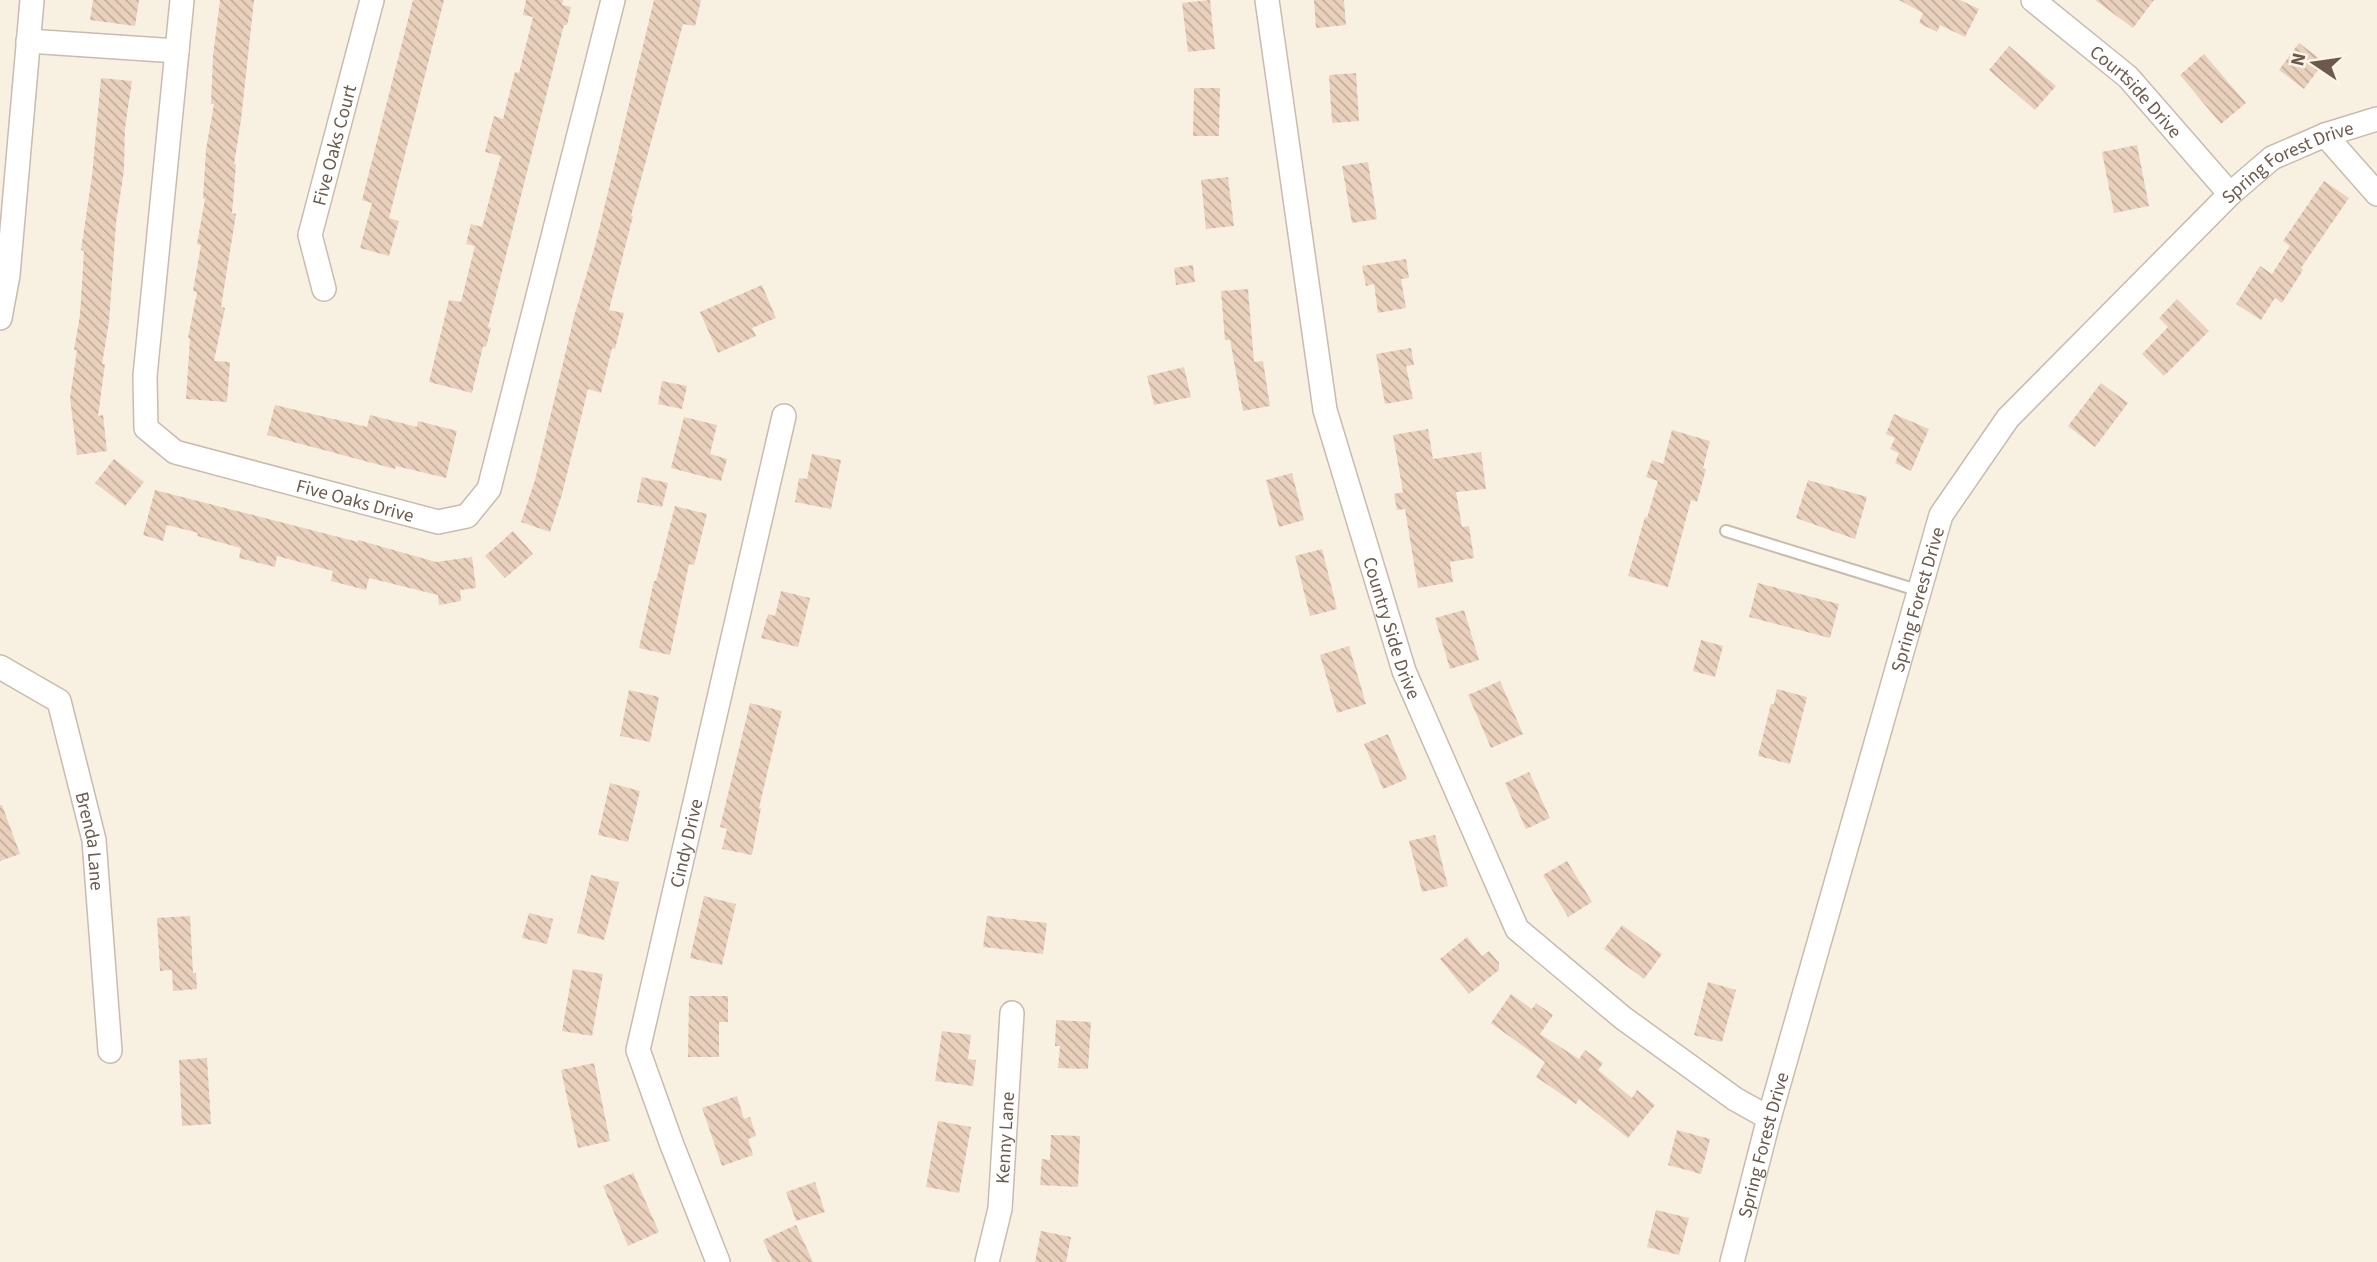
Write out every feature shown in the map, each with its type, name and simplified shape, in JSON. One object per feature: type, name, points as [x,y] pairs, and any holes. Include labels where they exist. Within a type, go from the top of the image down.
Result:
[{"type":"street","points":[[0,318],[8,275],[32,0]]},
{"type":"street","name":"Five Oaks Drive","points":[[182,0],[145,376],[146,428],[175,452],[438,522],[467,516],[489,489],[613,0]]},
{"type":"street","name":"Five Oaks Court","points":[[324,289],[310,235],[372,0]]},
{"type":"street","name":"Country Side Drive","points":[[1267,0],[1325,410],[1404,671],[1517,929],[1623,1018],[1735,1099],[1769,1118]]},
{"type":"street","name":"Courtside Drive","points":[[2032,0],[2128,77],[2230,194]]},
{"type":"street","points":[[28,41],[177,51]]},
{"type":"street","name":"Spring Forest Drive","points":[[1732,1262],[1769,1118],[1941,515],[2008,418],[2230,194],[2272,158],[2325,135],[2377,120]]},
{"type":"street","points":[[2325,135],[2377,194]]},
{"type":"street","name":"Cindy Drive","points":[[718,1262],[638,1050],[784,416]]},
{"type":"street","name":"Brenda Lane","points":[[0,667],[59,701],[94,840],[110,1051]]},
{"type":"street","name":"Kenny Lane","points":[[987,1262],[1000,1209],[1012,1013]]},
{"type":"lane","points":[[1726,531],[1920,591]]},
{"type":"building","points":[[93,0],[139,0],[135,26],[90,20]]},
{"type":"building","points":[[220,0],[254,0],[234,164],[232,213],[236,214],[221,307],[225,308],[214,361],[230,362],[227,402],[186,399],[188,338],[197,292],[193,291],[201,245],[197,244],[205,199],[206,150],[214,104],[211,104],[213,56]]},
{"type":"building","points":[[413,0],[444,0],[389,218],[399,221],[389,256],[360,248],[372,203],[362,200]]},
{"type":"building","points":[[526,0],[563,0],[562,5],[571,7],[567,25],[564,25],[488,327],[491,328],[486,347],[483,346],[472,393],[429,382],[449,300],[461,302],[475,246],[466,244],[471,224],[482,227],[501,156],[485,152],[494,116],[503,119],[515,72],[519,73],[533,17],[523,15]]},
{"type":"building","points":[[654,0],[701,0],[695,26],[683,24],[631,216],[609,310],[624,313],[615,349],[612,348],[601,393],[588,389],[550,532],[521,522],[535,480],[574,317],[595,246]]},
{"type":"building","points":[[1210,0],[1215,49],[1188,52],[1182,3]]},
{"type":"building","points":[[1314,0],[1344,0],[1346,25],[1316,28]]},
{"type":"building","points":[[1899,0],[1960,0],[1979,9],[1965,37],[1940,25],[1937,32],[1919,23],[1923,13]]},
{"type":"building","points":[[2095,0],[2154,0],[2133,28]]},
{"type":"building","points":[[2299,43],[2324,62],[2304,89],[2279,70]]},
{"type":"building","points":[[2009,46],[2056,86],[2035,110],[1989,70]]},
{"type":"building","points":[[2204,54],[2246,103],[2221,124],[2180,75]]},
{"type":"building","points":[[1356,73],[1359,121],[1332,123],[1329,75]]},
{"type":"building","points":[[101,78],[132,81],[125,128],[124,170],[116,223],[109,322],[98,416],[103,415],[107,451],[77,455],[70,398],[80,315],[84,251],[81,250],[92,176]]},
{"type":"building","points":[[1194,88],[1220,88],[1219,136],[1193,136]]},
{"type":"building","points":[[2137,145],[2149,206],[2114,213],[2102,152]]},
{"type":"building","points":[[1368,162],[1377,219],[1352,223],[1342,166]]},
{"type":"building","points":[[1228,177],[1234,226],[1206,229],[1201,180]]},
{"type":"building","points":[[2324,181],[2349,198],[2301,268],[2303,270],[2282,303],[2275,298],[2261,320],[2236,304],[2260,266],[2272,274],[2290,246],[2283,241]]},
{"type":"building","points":[[1406,259],[1409,278],[1401,279],[1406,308],[1378,313],[1374,284],[1366,286],[1362,266]]},
{"type":"building","points":[[1193,265],[1195,282],[1176,285],[1174,268]]},
{"type":"building","points":[[762,285],[776,318],[752,328],[756,336],[718,353],[700,312]]},
{"type":"building","points":[[1248,289],[1254,362],[1263,361],[1270,406],[1243,411],[1230,340],[1225,340],[1221,291]]},
{"type":"building","points":[[2177,299],[2209,331],[2164,376],[2142,354],[2168,327],[2159,318]]},
{"type":"building","points":[[1411,348],[1414,365],[1406,366],[1413,399],[1385,404],[1376,354]]},
{"type":"building","points":[[1184,367],[1191,397],[1154,405],[1147,376]]},
{"type":"building","points":[[662,381],[687,386],[682,409],[658,404]]},
{"type":"building","points":[[2101,383],[2128,403],[2095,447],[2068,426]]},
{"type":"building","points":[[275,405],[367,427],[370,415],[417,427],[418,421],[457,431],[446,478],[396,466],[395,469],[267,435]]},
{"type":"building","points":[[1894,414],[1929,429],[1911,471],[1895,463],[1899,453],[1890,449],[1895,438],[1886,434]]},
{"type":"building","points":[[684,417],[717,425],[710,454],[727,459],[721,481],[671,468]]},
{"type":"building","points":[[1428,429],[1433,459],[1481,452],[1486,489],[1456,492],[1462,527],[1469,526],[1474,558],[1450,562],[1453,582],[1418,588],[1405,509],[1397,510],[1394,494],[1403,492],[1393,435]]},
{"type":"building","points":[[1672,430],[1710,441],[1697,502],[1691,500],[1668,587],[1628,576],[1658,481],[1646,477],[1652,460],[1663,464]]},
{"type":"building","points":[[812,454],[841,460],[831,509],[795,502],[799,478],[807,479]]},
{"type":"building","points":[[114,459],[144,482],[125,506],[95,483]]},
{"type":"building","points":[[1292,473],[1304,520],[1279,527],[1266,480]]},
{"type":"building","points":[[642,477],[668,483],[662,507],[637,502]]},
{"type":"building","points":[[1808,480],[1867,497],[1855,539],[1796,518]]},
{"type":"building","points":[[155,490],[436,562],[472,557],[476,588],[460,590],[461,601],[439,605],[438,595],[369,578],[366,590],[331,581],[333,571],[277,556],[275,567],[239,558],[241,548],[167,525],[163,541],[143,535]]},
{"type":"building","points":[[675,506],[707,514],[694,565],[689,564],[670,655],[639,648]]},
{"type":"building","points":[[513,531],[533,554],[505,578],[485,556]]},
{"type":"building","points":[[1322,549],[1337,609],[1310,616],[1295,556]]},
{"type":"building","points":[[1758,583],[1839,604],[1830,638],[1749,617]]},
{"type":"building","points":[[781,591],[810,598],[798,647],[761,638],[768,614],[775,616]]},
{"type":"building","points":[[1464,610],[1479,660],[1450,669],[1435,618]]},
{"type":"building","points":[[1701,640],[1723,646],[1715,677],[1693,671]]},
{"type":"building","points":[[1349,646],[1366,704],[1337,713],[1320,655]]},
{"type":"building","points":[[1500,681],[1523,734],[1491,748],[1468,695]]},
{"type":"building","points":[[1777,689],[1807,697],[1790,764],[1758,756]]},
{"type":"building","points":[[629,690],[659,697],[650,742],[620,736]]},
{"type":"building","points":[[750,703],[782,711],[759,808],[752,855],[722,849],[727,829],[720,827]]},
{"type":"building","points":[[1388,734],[1407,779],[1383,789],[1364,744]]},
{"type":"building","points":[[1529,772],[1550,818],[1526,829],[1505,783]]},
{"type":"building","points":[[610,783],[640,791],[628,842],[598,835]]},
{"type":"building","points":[[0,805],[20,854],[0,861]]},
{"type":"building","points":[[1435,835],[1448,886],[1422,892],[1409,841]]},
{"type":"building","points":[[1567,861],[1592,902],[1568,917],[1543,875]]},
{"type":"building","points":[[591,875],[619,882],[604,940],[577,933]]},
{"type":"building","points":[[704,896],[736,904],[722,965],[690,958]]},
{"type":"building","points":[[529,913],[553,919],[547,944],[522,938]]},
{"type":"building","points":[[190,916],[193,973],[196,973],[197,989],[173,991],[172,970],[160,971],[157,918]]},
{"type":"building","points":[[987,916],[1047,923],[1043,954],[983,947]]},
{"type":"building","points":[[1622,925],[1662,954],[1644,979],[1604,949]]},
{"type":"building","points":[[1467,937],[1482,956],[1489,951],[1499,963],[1499,970],[1469,994],[1440,959]]},
{"type":"building","points":[[573,969],[603,974],[592,1036],[562,1031]]},
{"type":"building","points":[[1708,982],[1736,990],[1722,1042],[1694,1035]]},
{"type":"building","points":[[1511,994],[1532,1009],[1536,1003],[1553,1015],[1540,1034],[1579,1059],[1585,1050],[1603,1063],[1598,1070],[1632,1098],[1637,1090],[1655,1105],[1628,1138],[1579,1099],[1576,1104],[1536,1077],[1545,1062],[1491,1023]]},
{"type":"building","points":[[689,996],[728,996],[728,1022],[719,1022],[719,1057],[688,1057]]},
{"type":"building","points":[[1056,1020],[1091,1022],[1088,1069],[1058,1068],[1060,1046],[1055,1046]]},
{"type":"building","points":[[942,1031],[971,1035],[968,1059],[976,1060],[973,1086],[935,1081]]},
{"type":"building","points":[[207,1058],[211,1124],[182,1126],[179,1060]]},
{"type":"building","points":[[594,1063],[610,1141],[578,1148],[561,1070]]},
{"type":"building","points":[[737,1096],[744,1119],[750,1117],[756,1136],[748,1139],[753,1155],[722,1166],[702,1108]]},
{"type":"building","points":[[938,1121],[971,1127],[959,1193],[926,1187]]},
{"type":"building","points":[[1677,1130],[1710,1139],[1701,1174],[1668,1165]]},
{"type":"building","points":[[1051,1135],[1080,1136],[1078,1187],[1040,1185],[1042,1159],[1050,1160]]},
{"type":"building","points":[[633,1173],[659,1232],[628,1246],[603,1186]]},
{"type":"building","points":[[815,1182],[825,1212],[796,1221],[786,1192]]},
{"type":"building","points":[[1656,1210],[1689,1218],[1679,1255],[1647,1247]]},
{"type":"building","points":[[796,1225],[813,1262],[773,1262],[763,1240]]},
{"type":"building","points":[[1041,1231],[1071,1237],[1066,1262],[1035,1262]]}]
